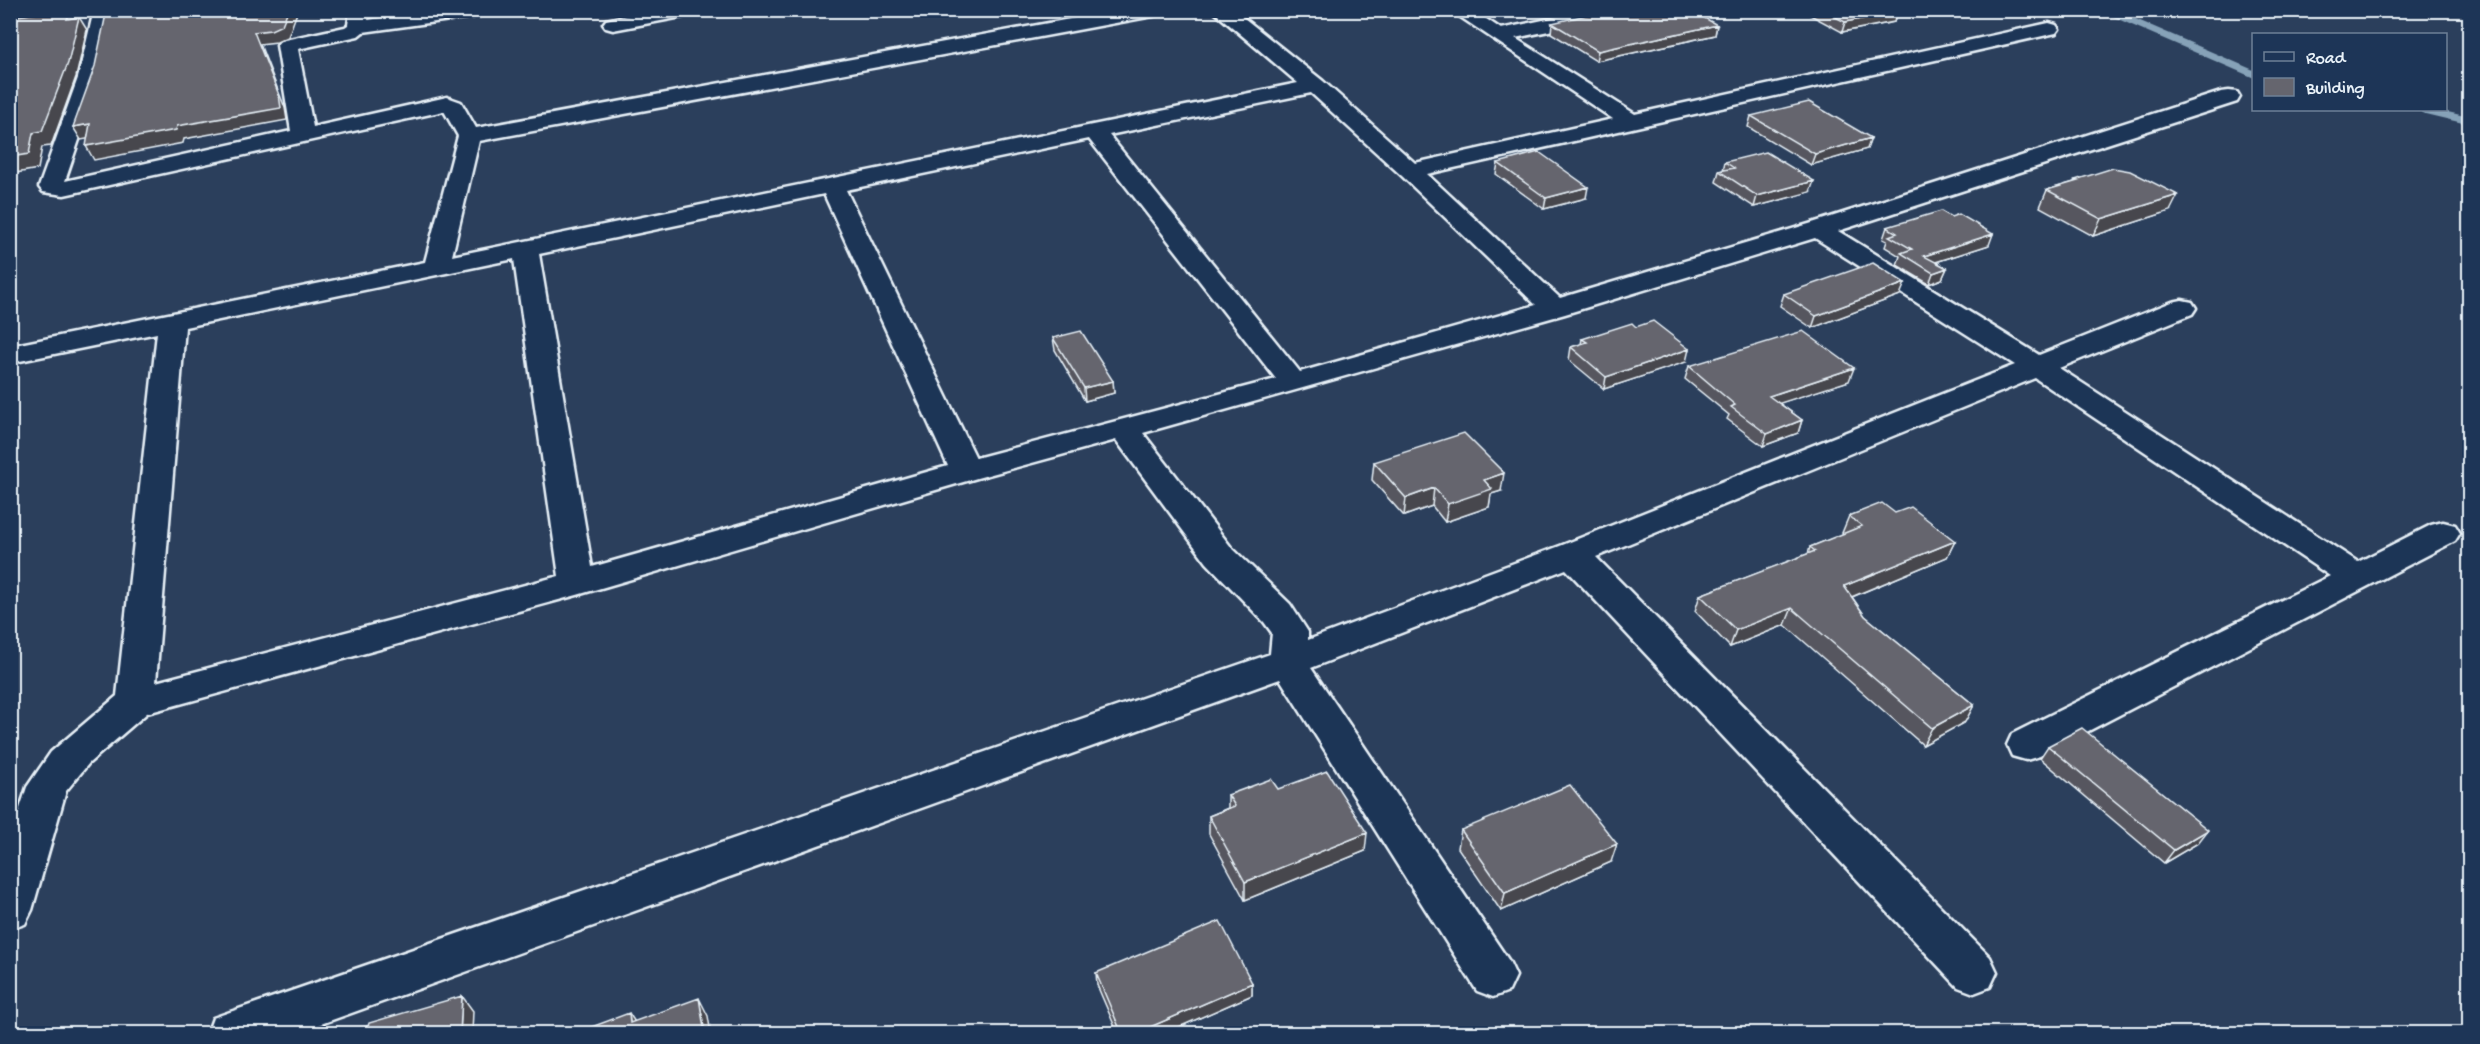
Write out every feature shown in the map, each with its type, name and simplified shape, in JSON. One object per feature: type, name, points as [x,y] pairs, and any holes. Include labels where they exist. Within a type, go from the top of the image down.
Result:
[{"type":"street","points":[[10,13],[67,10]]},
{"type":"street","points":[[104,10],[88,78],[51,187],[64,188],[447,104],[453,107],[469,136],[437,266]]},
{"type":"street","points":[[303,135],[287,45],[348,33],[358,19],[479,10]]},
{"type":"street","points":[[613,24],[687,10]]},
{"type":"street","points":[[469,136],[1153,10]]},
{"type":"street","points":[[1221,10],[1315,86],[1410,171],[1555,308]]},
{"type":"street","points":[[1459,10],[1632,122]]},
{"type":"street","points":[[1499,35],[1622,10]]},
{"type":"street","points":[[1410,171],[2049,28]]},
{"type":"street","points":[[10,355],[1315,86]]},
{"type":"street","points":[[10,909],[47,787],[57,769],[69,756],[103,731],[135,702],[577,583],[966,471],[1294,383],[1555,308],[1818,228],[2229,97]]},
{"type":"street","points":[[1094,131],[1294,383]]},
{"type":"street","points":[[831,184],[966,471]]},
{"type":"street","points":[[1818,228],[2038,367],[2358,578]]},
{"type":"street","points":[[525,248],[577,583]]},
{"type":"street","points":[[230,1034],[1288,662],[1572,554],[2182,308]]},
{"type":"street","points":[[135,702],[172,322]]},
{"type":"street","points":[[1123,428],[1219,555],[1277,613],[1290,632],[1288,662],[1493,976]]},
{"type":"street","points":[[2026,745],[2443,533]]},
{"type":"street","points":[[1572,554],[1974,972]]},
{"type":"building","points":[[71,10],[67,19],[79,17],[68,63],[42,131],[33,133],[29,154],[10,157],[10,17]]},
{"type":"building","points":[[124,10],[288,10],[282,25],[271,30],[254,32],[279,95],[281,108],[177,126],[176,130],[86,146],[90,124],[73,127],[95,66],[106,14]]},
{"type":"building","points":[[1608,10],[1691,10],[1717,25],[1598,51],[1552,23]]},
{"type":"building","points":[[1822,10],[1895,10],[1897,12],[1845,22]]},
{"type":"building","points":[[1809,102],[1871,138],[1815,154],[1751,116]]},
{"type":"building","points":[[1539,152],[1588,187],[1546,198],[1498,163]]},
{"type":"building","points":[[1766,152],[1814,181],[1757,196],[1719,171],[1734,168],[1725,162]]},
{"type":"building","points":[[2113,168],[2130,171],[2178,195],[2101,219],[2047,190]]},
{"type":"building","points":[[1941,211],[1951,217],[1959,214],[1993,234],[1924,256],[1947,268],[1933,273],[1901,253],[1912,249],[1889,236],[1897,233],[1887,227]]},
{"type":"building","points":[[1873,263],[1905,283],[1816,316],[1784,294]]},
{"type":"building","points":[[1653,321],[1689,349],[1606,377],[1571,347],[1587,342],[1582,339],[1632,323],[1636,327]]},
{"type":"building","points":[[1081,331],[1113,381],[1084,388],[1053,338]]},
{"type":"building","points":[[1803,331],[1854,368],[1769,396],[1802,420],[1767,434],[1731,407],[1735,405],[1689,366]]},
{"type":"building","points":[[1464,433],[1504,473],[1484,480],[1492,489],[1448,504],[1434,488],[1406,498],[1374,462]]},
{"type":"building","points":[[1882,503],[1895,513],[1911,507],[1955,541],[1844,586],[1865,616],[1974,705],[1932,728],[1792,608],[1736,630],[1700,595],[1815,551],[1810,547],[1862,526],[1849,516]]},
{"type":"building","points":[[2082,728],[2208,830],[2174,850],[2048,746]]},
{"type":"building","points":[[1327,771],[1367,833],[1245,882],[1209,816],[1235,806],[1228,795],[1271,779],[1278,789]]},
{"type":"building","points":[[1570,785],[1617,844],[1505,893],[1461,830]]},
{"type":"building","points":[[1220,921],[1252,983],[1134,1034],[1122,1034],[1096,973]]},
{"type":"building","points":[[462,996],[460,1034],[346,1034],[368,1026],[369,1023]]},
{"type":"building","points":[[699,998],[705,1034],[573,1034],[629,1013],[630,1023]]},
{"type":"waterway","points":[[2106,10],[2252,73]]},
{"type":"waterway","points":[[2428,111],[2470,121]]}]
